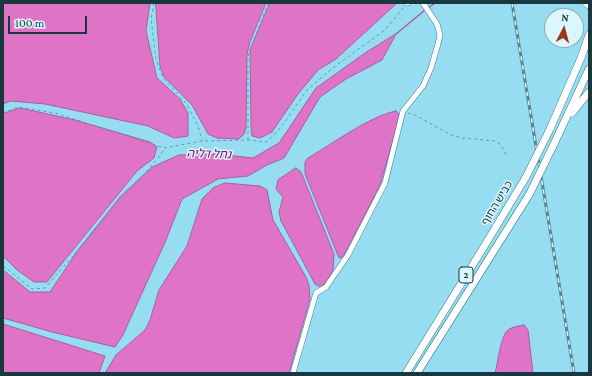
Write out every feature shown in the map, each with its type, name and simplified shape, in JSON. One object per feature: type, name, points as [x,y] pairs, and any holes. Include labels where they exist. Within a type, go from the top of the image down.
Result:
[{"type":"highway","name":"כביש החוף","points":[[406,373],[526,177],[550,129],[581,58],[589,35]]},
{"type":"highway","name":"כביש החוף","points":[[417,373],[529,195],[564,125],[589,69]]},
{"type":"highway","points":[[564,125],[589,92]]},
{"type":"street","points":[[293,373],[316,293],[326,287],[348,255],[385,183],[403,112],[423,86],[432,68],[440,35],[437,24],[424,4]]},
{"type":"path","points":[[154,3],[151,18],[156,60],[163,78],[186,103],[198,126],[202,141]]},
{"type":"path","points":[[248,140],[248,56],[268,3]]},
{"type":"path","points":[[3,112],[18,107],[55,113],[164,148],[202,141],[248,140],[267,142],[282,126],[306,90],[334,67],[385,30],[407,3]]},
{"type":"path","points":[[403,112],[415,115],[451,135],[462,138],[495,141],[501,145],[506,155]]},
{"type":"path","points":[[3,266],[32,288],[45,288],[154,163],[164,148]]},
{"type":"shaded area","points":[[3,3],[150,3],[146,31],[157,78],[180,99],[188,113],[188,136],[174,138],[148,126],[45,104],[11,101],[3,104]]},
{"type":"shaded area","points":[[156,3],[266,3],[250,42],[247,54],[246,128],[244,134],[239,139],[217,138],[208,134],[192,105],[164,77],[160,66]]},
{"type":"shaded area","points":[[270,3],[397,3],[336,59],[318,70],[298,94],[272,132],[260,138],[252,136],[251,128],[250,50]]},
{"type":"shaded area","points":[[396,34],[382,60],[346,79],[320,97],[284,158],[267,165],[248,176],[218,179],[182,199],[166,240],[123,335],[115,347],[52,332],[3,318],[3,270],[30,292],[50,292],[78,250],[120,197],[152,167],[179,155],[218,154],[253,158],[279,143],[316,88],[365,53]]},
{"type":"shaded area","points":[[20,108],[75,120],[150,142],[157,147],[154,158],[137,171],[47,282],[34,282],[17,270],[3,256],[3,114]]},
{"type":"shaded area","points":[[396,111],[400,116],[380,185],[345,253],[339,258],[305,174],[305,162],[308,158],[363,124]]},
{"type":"shaded area","points":[[296,168],[301,172],[334,254],[333,270],[327,281],[321,287],[315,284],[281,221],[279,212],[283,197],[276,189],[278,180]]},
{"type":"shaded area","points":[[225,183],[260,186],[267,190],[273,220],[306,277],[309,285],[310,299],[289,373],[105,373],[116,355],[145,330],[150,320],[159,290],[187,246],[202,199],[213,188]]},
{"type":"shaded area","points":[[3,324],[105,356],[99,373],[3,373]]},
{"type":"shaded area","points":[[524,325],[528,330],[533,373],[495,373],[501,346],[506,332],[517,326]]},
{"type":"waterway","name":"נחל דליה","points":[[428,8],[435,3]]},
{"type":"waterway","name":"נחל דליה","points":[[396,34],[425,10]]},
{"type":"railway","points":[[512,3],[574,373]]}]
